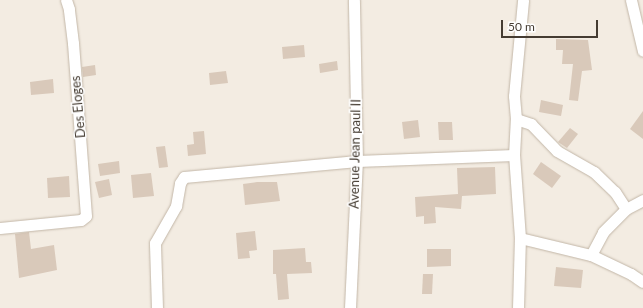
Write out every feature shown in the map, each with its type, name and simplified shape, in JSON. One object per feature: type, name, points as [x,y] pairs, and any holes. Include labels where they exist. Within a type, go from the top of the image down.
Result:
[{"type":"street","name":"Des Eloges","points":[[0,228],[81,220],[86,214],[73,43],[69,9],[66,0]]},
{"type":"street","name":"Avenue Jean paul II","points":[[350,308],[357,161],[354,0]]},
{"type":"street","points":[[518,308],[520,238],[514,155],[516,119],[514,96],[516,60],[523,0]]},
{"type":"street","points":[[631,0],[643,50]]},
{"type":"street","points":[[516,119],[531,124],[557,151],[594,172],[615,192],[626,209]]},
{"type":"street","points":[[157,308],[155,243],[176,206],[182,178],[357,161],[514,155]]},
{"type":"street","points":[[591,255],[603,232],[626,209],[643,200]]},
{"type":"street","points":[[520,238],[591,255],[632,274],[643,282]]},
{"type":"building","points":[[556,39],[588,40],[592,70],[582,71],[578,101],[569,100],[573,64],[562,64],[563,50],[556,50]]},
{"type":"building","points":[[304,45],[305,57],[283,59],[282,47]]},
{"type":"building","points":[[337,61],[338,70],[320,73],[319,64]]},
{"type":"building","points":[[95,65],[96,75],[83,77],[82,67]]},
{"type":"building","points":[[226,71],[228,83],[210,85],[209,73]]},
{"type":"building","points":[[53,79],[54,93],[31,95],[30,82]]},
{"type":"building","points":[[541,100],[563,105],[561,116],[539,112]]},
{"type":"building","points":[[643,111],[643,139],[630,129]]},
{"type":"building","points":[[418,120],[420,137],[404,139],[402,122]]},
{"type":"building","points":[[438,122],[452,122],[453,140],[439,140]]},
{"type":"building","points":[[570,128],[578,134],[567,148],[558,142]]},
{"type":"building","points":[[204,131],[206,154],[188,156],[187,145],[194,144],[193,132]]},
{"type":"building","points":[[165,146],[168,167],[159,168],[156,147]]},
{"type":"building","points":[[119,161],[120,173],[100,176],[98,164]]},
{"type":"building","points":[[541,162],[561,176],[552,188],[533,174]]},
{"type":"building","points":[[495,167],[496,194],[462,196],[461,209],[435,207],[436,223],[424,224],[424,216],[416,217],[415,197],[458,194],[457,168]]},
{"type":"building","points":[[151,173],[154,196],[133,198],[131,175]]},
{"type":"building","points":[[69,176],[70,197],[48,198],[47,178]]},
{"type":"building","points":[[109,179],[112,195],[99,198],[95,182]]},
{"type":"building","points":[[277,182],[280,201],[245,205],[243,184]]},
{"type":"building","points":[[255,231],[257,250],[249,251],[250,258],[238,259],[236,233]]},
{"type":"building","points":[[29,232],[31,249],[54,245],[57,270],[19,278],[15,234]]},
{"type":"building","points":[[305,248],[306,262],[311,262],[312,273],[287,274],[289,299],[278,300],[276,274],[273,274],[273,250]]},
{"type":"building","points":[[427,249],[451,249],[451,266],[427,267]]},
{"type":"building","points":[[556,267],[583,270],[581,288],[554,286]]},
{"type":"building","points":[[423,274],[433,274],[432,294],[422,294]]}]
